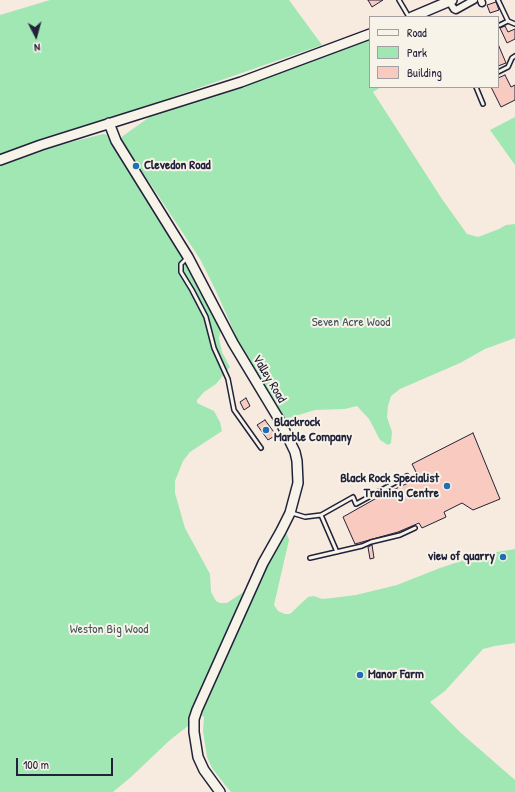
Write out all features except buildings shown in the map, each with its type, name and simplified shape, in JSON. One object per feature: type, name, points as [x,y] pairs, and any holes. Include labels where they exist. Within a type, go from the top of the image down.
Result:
[{"type":"street","points":[[425,14],[451,0],[454,9],[456,10],[474,0]]},
{"type":"street","points":[[0,160],[109,123],[242,82],[369,34]]},
{"type":"street","name":"Valley Road","points":[[109,123],[116,141],[188,257],[233,343],[280,420],[295,452],[297,461],[298,484],[290,513],[263,563],[196,714],[194,732],[198,757],[204,770],[220,792]]},
{"type":"lane","points":[[399,0],[410,16]]},
{"type":"lane","points":[[498,0],[508,21],[515,24]]},
{"type":"lane","points":[[500,25],[508,21]]},
{"type":"lane","points":[[499,72],[508,67],[512,58],[515,56]]},
{"type":"lane","points":[[476,88],[483,104]]},
{"type":"lane","points":[[188,257],[182,264],[181,272],[206,317],[214,348],[228,378],[234,410],[261,448]]},
{"type":"lane","points":[[290,513],[305,517],[321,515],[353,497],[356,504],[407,476]]},
{"type":"lane","points":[[321,515],[337,552]]},
{"type":"lane","points":[[310,558],[362,546],[371,542],[400,535],[416,528]]},
{"type":"green space","points":[[50,0],[289,0],[322,45],[38,142],[0,157],[0,15]]},
{"type":"green space","name":"Seven Acre Wood","points":[[369,37],[369,88],[379,88],[373,92],[442,199],[467,234],[478,237],[506,225],[515,224],[515,338],[485,349],[460,363],[400,389],[391,396],[387,417],[392,432],[391,443],[388,445],[380,440],[369,419],[357,406],[345,409],[315,410],[285,419],[251,375],[233,343],[236,336],[200,259],[120,138],[151,116],[264,79]]},
{"type":"green space","points":[[515,117],[515,165],[490,130]]},
{"type":"green space","name":"Weston Big Wood","points":[[103,134],[108,135],[223,322],[219,338],[222,352],[230,367],[216,384],[204,392],[197,400],[197,403],[214,411],[220,422],[222,431],[190,452],[183,461],[175,481],[175,493],[185,528],[210,574],[211,592],[216,601],[220,603],[227,603],[248,589],[215,658],[188,726],[170,740],[113,792],[0,792],[0,166],[55,146]]},
{"type":"green space","points":[[287,534],[289,540],[274,605],[278,611],[285,614],[290,614],[308,597],[314,596],[322,599],[356,595],[397,585],[479,555],[515,549],[515,643],[483,649],[445,691],[430,702],[461,733],[515,780],[515,792],[231,792],[212,768],[207,757],[203,731],[204,717],[200,714],[265,564],[281,538]]},
{"type":"place","name":"Clevedon Road","points":[[136,166]]},
{"type":"place","name":"Blackrock Marble Company","points":[[266,430]]},
{"type":"place","name":"Black Rock Specialist Training Centre","points":[[447,486]]},
{"type":"place","name":"view of quarry","points":[[503,557]]},
{"type":"place","name":"Manor Farm","points":[[360,675]]}]
